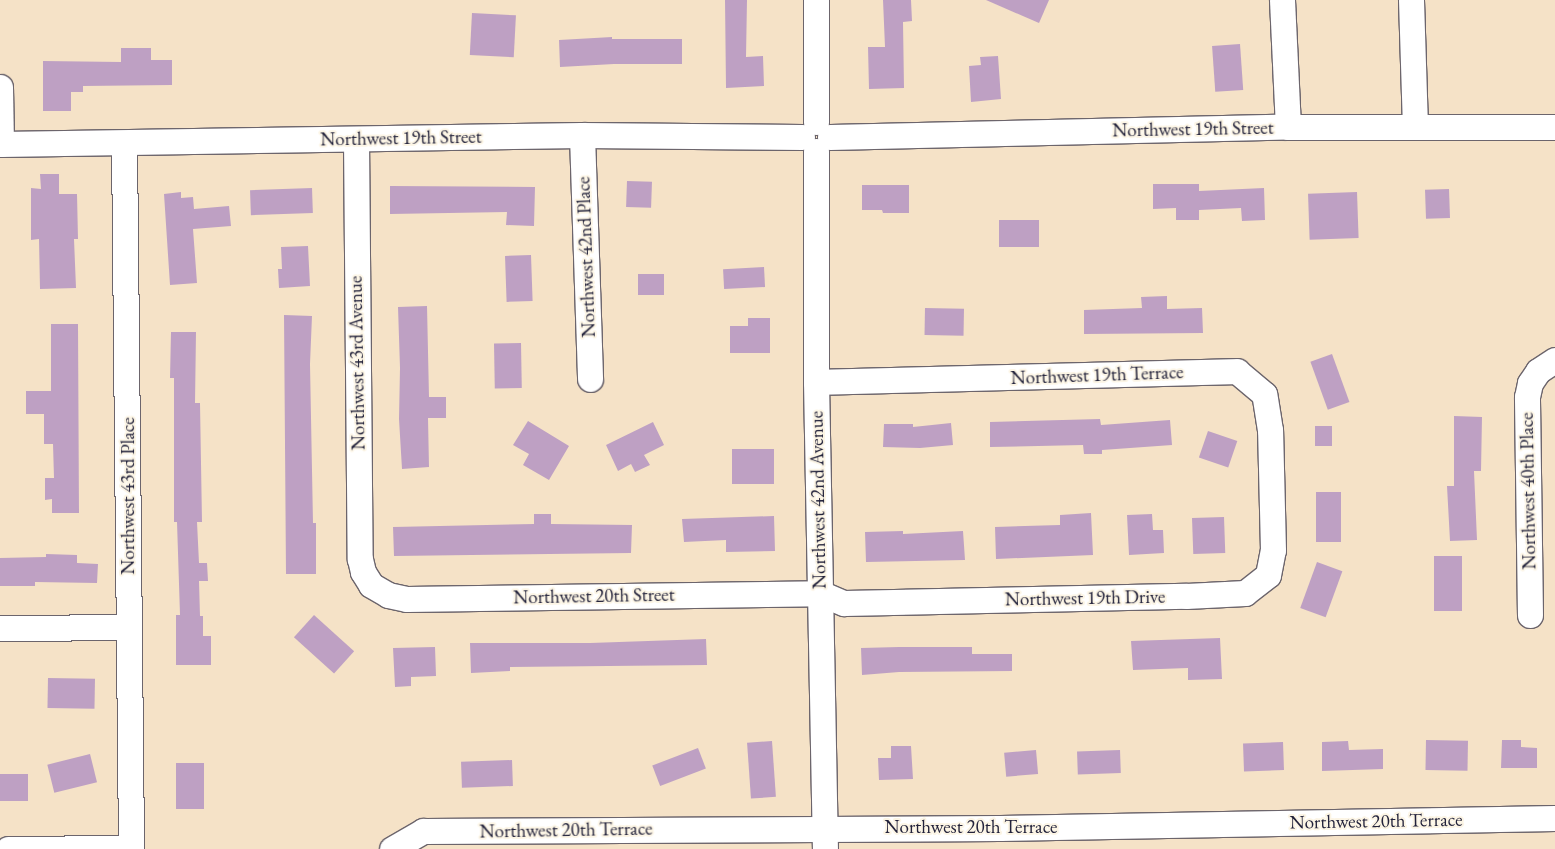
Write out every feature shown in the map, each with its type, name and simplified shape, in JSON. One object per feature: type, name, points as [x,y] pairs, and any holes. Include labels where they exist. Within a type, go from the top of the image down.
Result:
[{"type":"street","name":"Northwest 42nd Avenue","points":[[816,0],[816,382],[825,838]]},
{"type":"street","points":[[1282,0],[1288,127]]},
{"type":"street","points":[[1411,0],[1415,126]]},
{"type":"street","points":[[0,87],[1,144]]},
{"type":"street","name":"Northwest 19th Street","points":[[1,144],[582,135],[816,137],[1288,127],[1555,127]]},
{"type":"street","name":"Northwest 42nd Place","points":[[582,135],[590,379]]},
{"type":"street","name":"Northwest 43rd Avenue","points":[[356,139],[360,559],[363,572],[371,584]]},
{"type":"street","name":"Northwest 43rd Place","points":[[124,143],[131,848]]},
{"type":"street","name":"Northwest 40th Place","points":[[1530,615],[1527,398],[1530,383],[1547,366]]},
{"type":"street","name":"Northwest 19th Terrace","points":[[816,382],[1237,371],[1264,394],[1270,430],[1272,499]]},
{"type":"street","name":"Northwest 19th Drive","points":[[820,593],[844,602],[1244,593],[1268,575],[1273,550],[1272,499]]},
{"type":"street","name":"Northwest 20th Street","points":[[371,584],[388,595],[407,599],[820,593]]},
{"type":"street","points":[[0,628],[129,627]]},
{"type":"street","name":"Northwest 20th Terrace","points":[[392,849],[423,831],[825,838],[1000,828],[1555,818]]},
{"type":"street","points":[[8,849],[131,848]]},
{"type":"building","points":[[725,0],[747,0],[746,57],[763,56],[764,86],[726,88]]},
{"type":"building","points":[[883,0],[911,0],[912,21],[903,22],[904,88],[869,89],[868,47],[885,47]]},
{"type":"building","points":[[986,0],[1049,0],[1039,23]]},
{"type":"building","points":[[472,13],[516,15],[514,57],[470,55]]},
{"type":"building","points":[[612,37],[612,39],[682,39],[682,64],[614,64],[560,67],[559,40]]},
{"type":"building","points":[[1240,44],[1243,90],[1215,92],[1212,46]]},
{"type":"building","points":[[121,48],[151,48],[151,60],[172,60],[172,85],[83,86],[83,92],[71,92],[71,111],[43,111],[43,61],[121,62]]},
{"type":"building","points":[[998,56],[1001,99],[971,102],[969,66],[981,65],[980,57]]},
{"type":"building","points":[[40,174],[59,174],[59,194],[77,194],[78,239],[74,239],[76,288],[40,289],[39,239],[31,240],[31,188],[41,189]]},
{"type":"building","points":[[627,181],[652,182],[651,208],[626,207]]},
{"type":"building","points":[[1153,184],[1199,184],[1199,191],[1264,188],[1265,220],[1242,221],[1241,208],[1199,210],[1199,220],[1176,220],[1176,208],[1153,209]]},
{"type":"building","points":[[862,185],[909,185],[909,213],[883,213],[882,210],[862,210]]},
{"type":"building","points":[[390,186],[535,187],[534,226],[506,225],[507,212],[390,214]]},
{"type":"building","points":[[312,188],[313,213],[251,215],[250,190]]},
{"type":"building","points":[[1449,189],[1450,218],[1426,219],[1425,190]]},
{"type":"building","points":[[181,192],[181,198],[193,197],[194,209],[229,206],[231,226],[193,229],[197,283],[170,285],[164,194]]},
{"type":"building","points":[[1357,192],[1359,238],[1310,240],[1308,194]]},
{"type":"building","points":[[999,220],[1039,220],[1039,247],[999,247]]},
{"type":"building","points":[[308,246],[310,286],[279,288],[278,269],[282,269],[281,247]]},
{"type":"building","points":[[531,255],[533,301],[507,302],[505,256]]},
{"type":"building","points":[[764,267],[765,287],[724,289],[723,269]]},
{"type":"building","points":[[638,274],[664,274],[664,295],[638,295]]},
{"type":"building","points":[[1167,296],[1167,309],[1202,308],[1203,333],[1084,334],[1084,310],[1142,308],[1141,297]]},
{"type":"building","points":[[427,306],[429,397],[446,397],[446,418],[428,418],[429,467],[402,469],[399,419],[398,307]]},
{"type":"building","points":[[925,308],[964,309],[964,336],[925,335]]},
{"type":"building","points":[[284,315],[312,316],[310,364],[313,523],[316,523],[316,574],[286,574]]},
{"type":"building","points":[[748,318],[770,318],[770,353],[730,353],[730,326],[748,326]]},
{"type":"building","points":[[51,324],[78,324],[79,513],[52,513],[52,499],[45,500],[45,478],[54,478],[53,444],[44,444],[44,414],[26,414],[26,391],[51,391]]},
{"type":"building","points":[[171,332],[196,332],[195,403],[200,403],[202,522],[197,522],[199,563],[207,563],[208,581],[199,581],[200,616],[203,616],[203,636],[211,636],[211,665],[176,665],[176,615],[180,615],[177,522],[174,522],[174,378],[170,378]]},
{"type":"building","points":[[494,343],[521,343],[522,388],[495,388]]},
{"type":"building","points":[[1332,354],[1349,402],[1328,410],[1310,362]]},
{"type":"building","points":[[1454,416],[1482,417],[1481,471],[1474,471],[1477,540],[1450,541],[1447,486],[1454,486]]},
{"type":"building","points":[[1100,419],[1101,425],[1170,420],[1172,445],[1102,450],[1102,454],[1084,454],[1083,445],[990,447],[990,422]]},
{"type":"building","points":[[528,421],[569,446],[549,480],[523,465],[529,454],[513,445]]},
{"type":"building","points":[[653,422],[664,445],[644,455],[650,465],[635,472],[631,464],[618,471],[606,445]]},
{"type":"building","points":[[951,423],[953,445],[920,448],[883,447],[884,424],[913,424],[913,427]]},
{"type":"building","points":[[1315,426],[1332,426],[1332,446],[1315,446]]},
{"type":"building","points":[[1208,431],[1237,441],[1228,468],[1199,457]]},
{"type":"building","points":[[732,449],[774,449],[774,484],[732,484]]},
{"type":"building","points":[[1316,492],[1341,492],[1341,542],[1316,542]]},
{"type":"building","points":[[1091,513],[1093,555],[996,559],[995,527],[1060,525],[1060,515]]},
{"type":"building","points":[[534,514],[551,514],[551,524],[632,525],[631,553],[394,556],[393,527],[534,524]]},
{"type":"building","points":[[1152,514],[1153,530],[1163,530],[1164,553],[1129,555],[1127,515]]},
{"type":"building","points":[[774,516],[775,551],[726,552],[726,540],[684,542],[682,519]]},
{"type":"building","points":[[1224,517],[1225,553],[1193,554],[1192,518]]},
{"type":"building","points":[[903,531],[903,534],[963,531],[965,560],[866,562],[865,532]]},
{"type":"building","points":[[46,554],[77,555],[77,563],[98,564],[97,583],[35,582],[35,586],[0,586],[0,558],[46,557]]},
{"type":"building","points":[[1434,556],[1462,556],[1462,611],[1434,611]]},
{"type":"building","points":[[1317,562],[1342,571],[1326,617],[1300,608]]},
{"type":"building","points":[[314,615],[354,651],[334,673],[294,637]]},
{"type":"building","points":[[1220,638],[1222,679],[1188,680],[1188,668],[1133,670],[1131,641]]},
{"type":"building","points":[[706,639],[707,665],[510,667],[510,671],[471,673],[470,643],[590,643]]},
{"type":"building","points":[[435,647],[436,676],[411,677],[411,686],[395,687],[393,648]]},
{"type":"building","points":[[972,647],[972,654],[1012,654],[1012,671],[899,672],[862,675],[861,648]]},
{"type":"building","points":[[48,678],[95,679],[94,709],[47,708]]},
{"type":"building","points":[[1426,740],[1468,741],[1467,771],[1425,770]]},
{"type":"building","points":[[1502,740],[1521,740],[1521,747],[1537,748],[1537,768],[1501,768]]},
{"type":"building","points":[[772,741],[776,797],[751,799],[747,743]]},
{"type":"building","points":[[1348,741],[1349,750],[1383,749],[1383,769],[1322,771],[1322,742]]},
{"type":"building","points":[[1283,742],[1284,770],[1244,771],[1243,743]]},
{"type":"building","points":[[891,746],[911,746],[913,779],[879,780],[878,758],[891,758]]},
{"type":"building","points":[[698,748],[706,769],[660,786],[652,766]]},
{"type":"building","points":[[1036,750],[1038,774],[1006,777],[1004,753]]},
{"type":"building","points":[[1120,750],[1121,773],[1078,774],[1077,752]]},
{"type":"building","points":[[90,754],[97,782],[54,793],[47,765]]},
{"type":"building","points":[[512,760],[513,786],[462,788],[461,762]]},
{"type":"building","points":[[176,763],[204,763],[204,809],[176,809]]},
{"type":"building","points":[[0,774],[28,774],[28,801],[0,801]]}]
